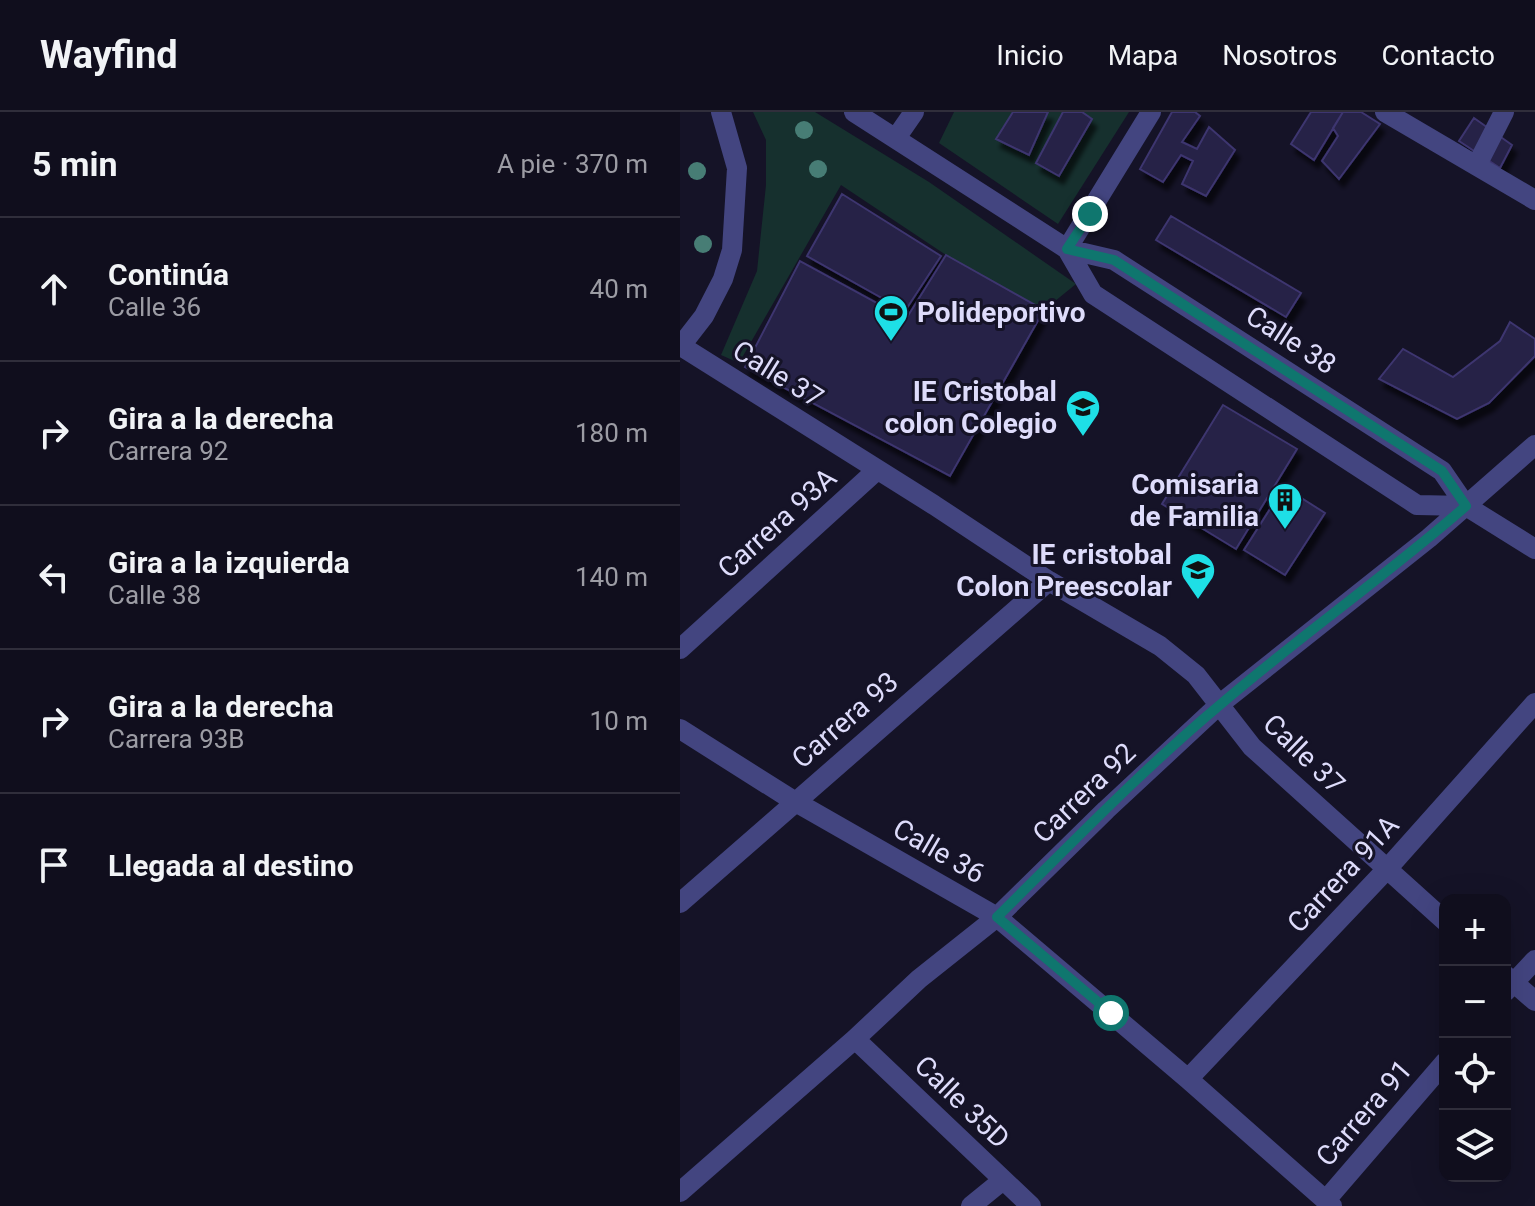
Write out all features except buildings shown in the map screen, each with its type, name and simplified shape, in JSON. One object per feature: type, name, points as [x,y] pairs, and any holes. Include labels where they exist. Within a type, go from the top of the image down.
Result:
[{"type":"street","points":[[681,347],[704,316],[723,279],[732,250],[737,168],[721,112]]},
{"type":"street","name":"Calle 38","points":[[854,112],[1067,249],[1114,260],[1429,462],[1442,471],[1466,506],[1535,549]]},
{"type":"street","points":[[896,138],[914,112]]},
{"type":"street","points":[[1067,249],[1151,112]]},
{"type":"street","points":[[1385,112],[1535,200]]},
{"type":"street","points":[[1477,165],[1504,112]]},
{"type":"street","name":"Calle 38","points":[[1067,249],[1093,294],[1417,505],[1466,506]]},
{"type":"street","name":"Calle 37","points":[[681,347],[1049,581],[1160,646],[1196,675],[1252,747],[1439,916]]},
{"type":"street","name":"Carrera 92","points":[[680,1192],[919,979],[997,917],[1220,704],[1429,538],[1535,445]]},
{"type":"street","name":"Carrera 93A","points":[[680,649],[877,470]]},
{"type":"street","name":"Carrera 93","points":[[680,903],[1049,581]]},
{"type":"street","name":"Carrera 91A","points":[[1188,1079],[1387,869],[1535,703]]},
{"type":"street","name":"Calle 36","points":[[680,729],[794,801],[997,917],[1329,1203]]},
{"type":"street","points":[[1511,980],[1535,960]]},
{"type":"street","points":[[1511,985],[1535,1001]]},
{"type":"street","name":"Calle 35D","points":[[855,1039],[1031,1206]]},
{"type":"street","name":"Carrera 91","points":[[1329,1203],[1439,1069]]},
{"type":"street","points":[[971,1206],[1003,1180]]},
{"type":"green space","points":[[753,112],[815,112],[929,182],[1076,284],[1044,310],[946,255],[841,185],[739,363],[721,355],[757,271],[766,185],[766,140]]},
{"type":"green space","points":[[954,112],[1129,112],[1058,224],[939,143]]},
{"type":"place","name":"Polideportivo","points":[[891,343]]},
{"type":"place","name":"IE Cristobal colon Colegio","points":[[1083,438]]},
{"type":"place","name":"Comisaria de Familia","points":[[1285,531]]},
{"type":"place","name":"IE cristobal Colon Preescolar","points":[[1198,601]]},
{"type":"route","points":[[1090,214],[1067,249],[1114,260],[1442,471],[1466,506],[1220,704],[997,917],[1111,1013]]}]
